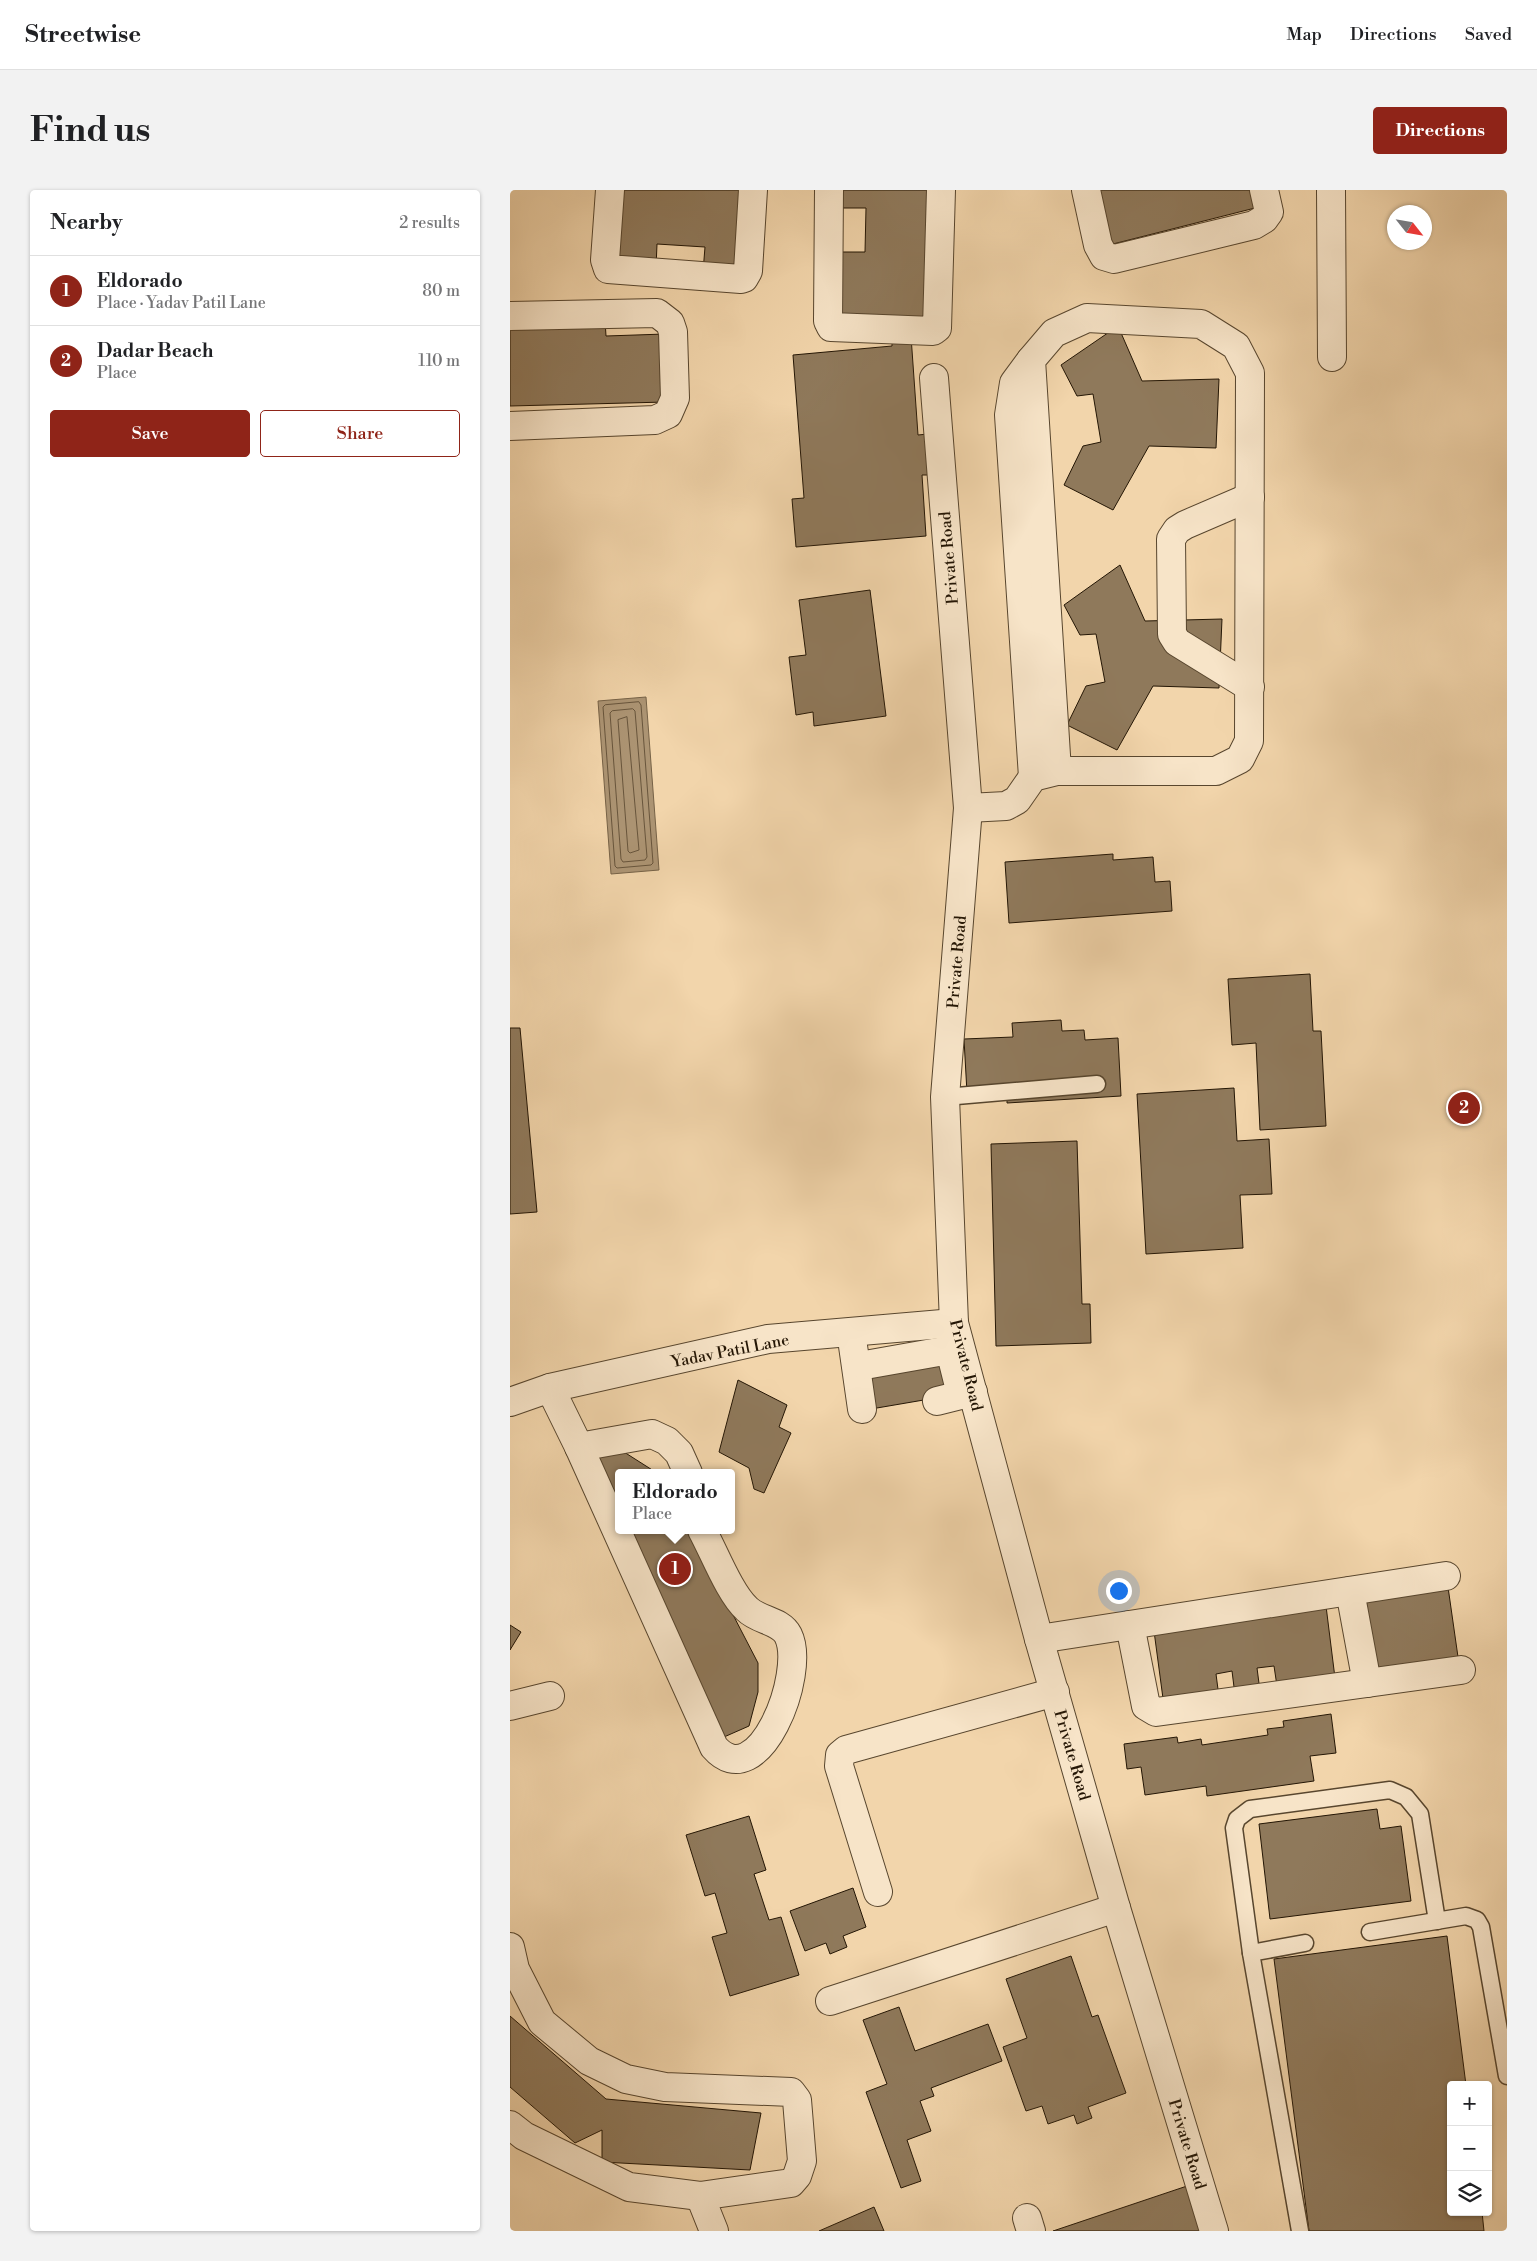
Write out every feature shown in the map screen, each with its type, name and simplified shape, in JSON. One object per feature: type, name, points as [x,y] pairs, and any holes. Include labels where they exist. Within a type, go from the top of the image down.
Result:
[{"type":"street","points":[[610,190],[605,260],[608,268],[740,279],[744,278],[748,271],[754,190]]},
{"type":"street","points":[[829,190],[828,321],[831,327],[932,330],[937,328],[938,324],[941,190]]},
{"type":"street","points":[[1086,190],[1098,246],[1104,256],[1114,260],[1254,225],[1264,220],[1269,212],[1264,190]]},
{"type":"street","points":[[1331,190],[1332,358]]},
{"type":"street","points":[[510,316],[656,313],[663,316],[670,323],[673,332],[675,398],[668,414],[655,420],[510,426]]},
{"type":"street","points":[[968,808],[1006,806],[1017,800],[1045,774],[1216,771],[1240,759],[1249,741],[1250,373],[1236,346],[1201,324],[1087,318],[1054,333],[1014,383],[1009,415],[1045,774]]},
{"type":"street","name":"Private Road","points":[[934,378],[968,808],[945,1097],[954,1323],[959,1386],[1055,1692],[1116,1908],[1214,2231]]},
{"type":"street","points":[[1250,497],[1185,525],[1177,530],[1171,539],[1172,634],[1177,642],[1250,687]]},
{"type":"street","name":"Yadav Patil Lane","points":[[510,1402],[550,1388],[768,1339],[954,1323]]},
{"type":"street","points":[[852,1332],[862,1408]]},
{"type":"street","points":[[865,1365],[941,1350],[952,1358],[959,1386]]},
{"type":"street","points":[[550,1388],[615,1527]]},
{"type":"street","points":[[579,1447],[652,1434],[667,1441],[679,1452],[686,1469]]},
{"type":"street","points":[[618,1534],[714,1747],[722,1756],[732,1761],[742,1759],[755,1750],[770,1734],[786,1701],[793,1663],[788,1636],[779,1625],[748,1611],[739,1601],[704,1534]]},
{"type":"street","points":[[1039,1639],[1446,1576]]},
{"type":"street","points":[[1350,1591],[1367,1683]]},
{"type":"street","points":[[1130,1625],[1146,1706],[1156,1712],[1461,1670]]},
{"type":"street","points":[[878,1892],[839,1766],[840,1754],[846,1750],[1055,1692]]},
{"type":"street","points":[[510,1706],[550,1696]]},
{"type":"street","points":[[830,2001],[1116,1908]]},
{"type":"street","points":[[510,1947],[515,1969],[542,2022],[589,2062],[626,2079],[665,2087],[791,2092],[797,2100],[802,2160],[797,2176],[791,2183],[700,2196],[630,2187],[524,2136],[510,2125]]},
{"type":"street","points":[[700,2196],[714,2231]]},
{"type":"lane","points":[[945,1097],[1097,1084]]},
{"type":"lane","points":[[1300,2231],[1251,1954],[1234,1828],[1237,1819],[1250,1809],[1390,1790],[1406,1797],[1420,1814],[1437,1921]]},
{"type":"lane","points":[[1370,1932],[1466,1916],[1477,1920],[1481,1928],[1507,2076]]},
{"type":"lane","points":[[1251,1954],[1305,1944]]},
{"type":"water","points":[[646,697],[659,870],[611,874],[598,701]]},
{"type":"building","points":[[619,190],[747,190],[740,274],[703,272],[705,247],[657,244],[656,268],[613,266]]},
{"type":"building","points":[[841,190],[934,190],[931,326],[837,324],[839,252],[865,252],[866,208],[840,208]]},
{"type":"building","points":[[1095,190],[1255,190],[1259,207],[1109,245]]},
{"type":"building","points":[[605,320],[606,336],[665,334],[666,402],[510,406],[510,322]]},
{"type":"building","points":[[1118,326],[1142,381],[1219,379],[1216,448],[1149,446],[1113,510],[1064,485],[1083,446],[1101,442],[1093,394],[1077,396],[1061,365]]},
{"type":"building","points":[[911,336],[918,435],[928,434],[931,475],[922,475],[926,536],[796,547],[792,499],[804,498],[793,355],[892,346],[892,338]]},
{"type":"building","points":[[1120,565],[1145,621],[1222,619],[1219,688],[1153,686],[1117,750],[1067,725],[1086,686],[1105,682],[1096,634],[1080,635],[1064,605]]},
{"type":"building","points":[[870,590],[886,716],[814,726],[813,712],[796,715],[789,657],[806,655],[799,600]]},
{"type":"building","points":[[1113,854],[1113,860],[1153,857],[1155,882],[1170,881],[1172,911],[1009,923],[1005,862]]},
{"type":"building","points":[[1310,974],[1313,1031],[1321,1031],[1326,1126],[1260,1130],[1256,1043],[1232,1045],[1228,979]]},
{"type":"building","points":[[1061,1020],[1062,1031],[1084,1030],[1085,1040],[1118,1038],[1121,1096],[1007,1103],[1007,1090],[967,1093],[964,1039],[1013,1037],[1012,1023]]},
{"type":"building","points":[[510,1028],[520,1028],[537,1212],[510,1214]]},
{"type":"building","points":[[1234,1088],[1237,1141],[1269,1139],[1272,1194],[1240,1195],[1243,1248],[1146,1254],[1137,1094]]},
{"type":"building","points":[[1077,1141],[1082,1304],[1090,1304],[1091,1343],[996,1346],[991,1144]]},
{"type":"building","points":[[940,1355],[953,1395],[871,1409],[864,1368]]},
{"type":"building","points":[[738,1380],[787,1405],[779,1427],[791,1433],[764,1493],[754,1489],[749,1468],[719,1452]]},
{"type":"building","points":[[613,1445],[651,1469],[615,1469],[615,1514],[588,1459]]},
{"type":"building","points":[[625,1534],[691,1534],[758,1663],[758,1692],[749,1726],[724,1737]]},
{"type":"building","points":[[1448,1587],[1459,1664],[1376,1676],[1365,1599]]},
{"type":"building","points":[[1326,1606],[1335,1678],[1277,1686],[1274,1666],[1257,1668],[1260,1691],[1235,1695],[1232,1671],[1216,1674],[1219,1697],[1164,1706],[1154,1631]]},
{"type":"building","points":[[510,1625],[521,1632],[510,1650]]},
{"type":"building","points":[[1331,1714],[1336,1753],[1310,1756],[1314,1781],[1207,1796],[1206,1786],[1145,1795],[1141,1767],[1127,1769],[1124,1744],[1177,1737],[1178,1743],[1201,1739],[1202,1745],[1268,1735],[1267,1729],[1284,1727],[1283,1721]]},
{"type":"building","points":[[1377,1809],[1380,1829],[1401,1826],[1411,1901],[1270,1919],[1259,1824]]},
{"type":"building","points":[[749,1816],[766,1870],[754,1874],[769,1920],[781,1917],[799,1975],[730,1996],[712,1937],[727,1933],[715,1893],[705,1896],[686,1835]]},
{"type":"building","points":[[853,1888],[866,1927],[843,1936],[847,1947],[830,1954],[826,1943],[805,1951],[790,1911]]},
{"type":"building","points":[[1447,1936],[1465,2081],[1447,2081],[1447,2216],[1482,2216],[1484,2231],[1309,2231],[1274,1959]]},
{"type":"building","points":[[1071,1956],[1092,2017],[1098,2015],[1126,2093],[1088,2107],[1092,2118],[1077,2124],[1074,2115],[1048,2124],[1042,2106],[1026,2111],[1003,2047],[1027,2038],[1006,1979]]},
{"type":"building","points":[[899,2007],[915,2051],[988,2024],[1002,2061],[931,2088],[934,2096],[920,2101],[931,2131],[907,2140],[921,2181],[901,2188],[866,2092],[887,2084],[863,2020]]},
{"type":"building","points":[[510,2016],[606,2099],[761,2113],[750,2170],[602,2162],[602,2130],[575,2143],[510,2087]]},
{"type":"building","points":[[1190,2185],[1206,2231],[1053,2231]]},
{"type":"building","points":[[874,2207],[884,2231],[819,2231]]},
{"type":"place","name":"Dadar Beach","points":[[1464,1108]]},
{"type":"place","name":"Eldorado","points":[[675,1569]]}]
